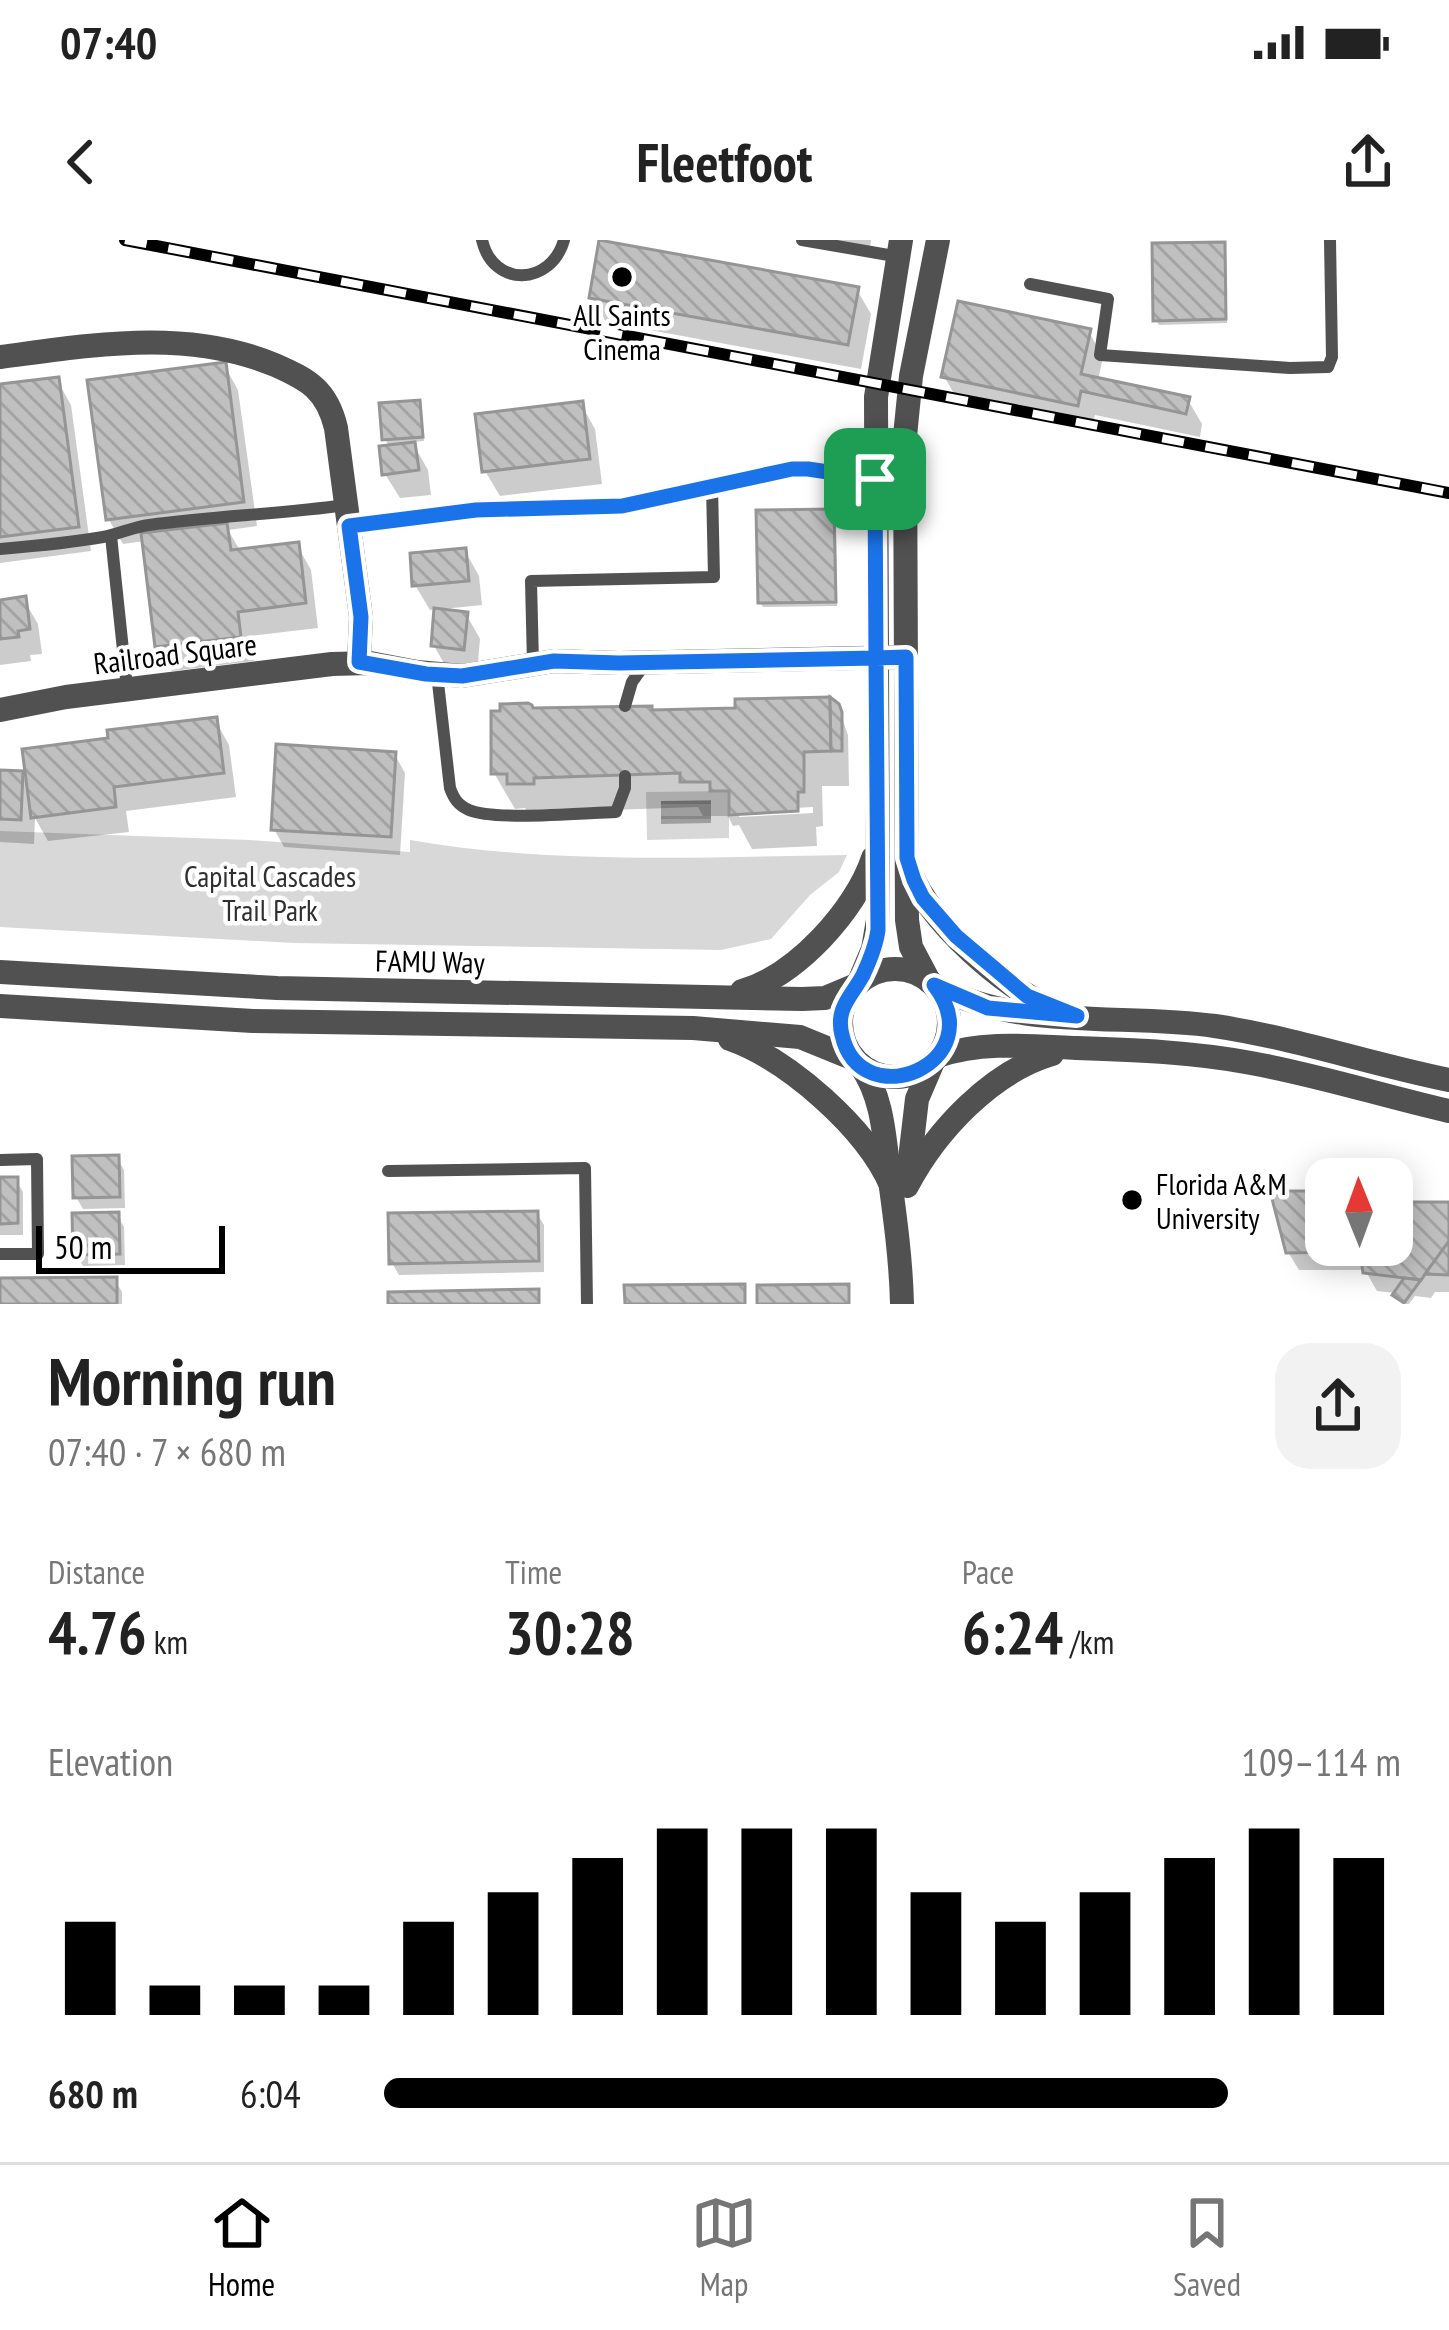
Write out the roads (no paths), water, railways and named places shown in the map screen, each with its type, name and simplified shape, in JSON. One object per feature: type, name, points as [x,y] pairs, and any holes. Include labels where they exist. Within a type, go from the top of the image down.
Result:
[{"type":"street","points":[[899,1186],[916,1107],[924,1080],[947,1037],[949,1017],[946,1003],[914,956],[909,938],[907,858],[907,397],[938,240]]},
{"type":"street","points":[[901,249],[878,383],[876,940],[843,1005],[840,1022],[842,1037],[880,1106],[899,1186],[902,1304]]},
{"type":"street","points":[[0,357],[107,344],[221,347],[302,379],[322,394],[336,428],[361,617],[359,662]]},
{"type":"street","name":"Railroad Square","points":[[0,710],[359,662],[437,674],[489,673],[554,661],[906,657]]},
{"type":"street","points":[[714,996],[758,987],[790,968],[850,905],[877,844]]},
{"type":"street","points":[[907,858],[923,898],[956,936],[1027,996],[1077,1016]]},
{"type":"street","name":"FAMU Way","points":[[0,972],[277,988],[813,999],[894,968],[916,973],[988,1008],[1186,1023],[1262,1034],[1449,1080]]},
{"type":"street","name":"FAMU Way","points":[[0,1006],[253,1021],[693,1028],[800,1037],[826,1045],[873,1073],[897,1077],[962,1049],[987,1046],[1178,1053],[1247,1062],[1449,1111]]},
{"type":"street","points":[[693,1028],[742,1043],[781,1065],[861,1135],[899,1186]]},
{"type":"street","points":[[899,1186],[940,1135],[1006,1073],[1035,1059],[1082,1048]]},
{"type":"lane","points":[[482,240],[500,269],[528,275],[552,264],[564,240]]},
{"type":"lane","points":[[802,240],[901,249]]},
{"type":"lane","points":[[1030,284],[1108,298],[1100,355],[1328,367],[1333,357],[1330,240]]},
{"type":"lane","points":[[0,549],[111,536],[139,526],[227,514],[348,516],[622,506],[800,468],[875,479]]},
{"type":"lane","points":[[533,664],[531,581],[714,577],[712,486]]},
{"type":"lane","points":[[111,536],[127,690]]},
{"type":"lane","points":[[625,706],[632,682],[645,663]]},
{"type":"lane","points":[[437,674],[450,788],[458,803],[472,811],[616,812],[626,776]]},
{"type":"lane","points":[[0,1160],[37,1160],[38,1254],[0,1254]]},
{"type":"lane","points":[[388,1172],[585,1168],[587,1304]]},
{"type":"railway","points":[[125,240],[1449,493]]},
{"type":"place","name":"All Saints Cinema","points":[[622,277]]},
{"type":"place","name":"Florida A&M University","points":[[1132,1200]]},
{"type":"park label","name":"Capital Cascades Trail Park","points":[[270,892]]}]
